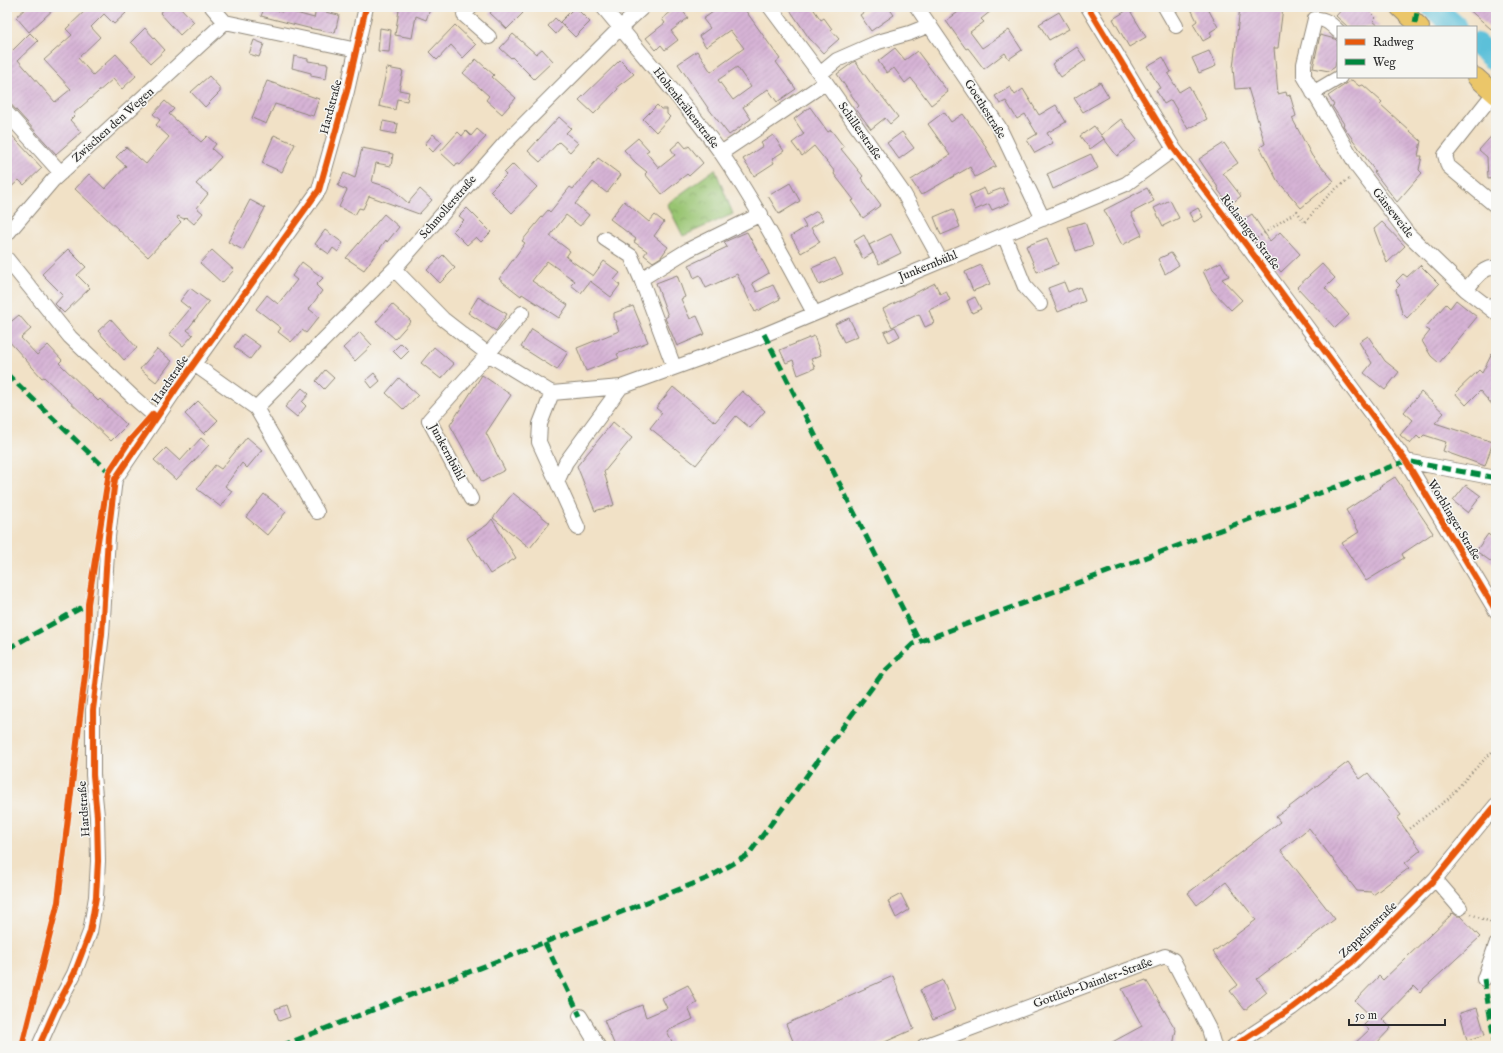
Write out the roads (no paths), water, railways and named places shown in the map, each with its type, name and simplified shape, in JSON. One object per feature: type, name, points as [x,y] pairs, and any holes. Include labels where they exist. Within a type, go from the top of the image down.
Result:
[{"type":"main road","points":[[1399,7],[1415,26]]},
{"type":"main road","points":[[1477,78],[1495,94]]},
{"type":"street","points":[[212,7],[225,22],[357,50]]},
{"type":"street","name":"Hardstraße","points":[[38,1046],[74,974],[90,932],[96,897],[98,862],[97,816],[93,775],[93,710],[102,634],[108,538],[115,479],[194,364],[319,190],[347,91],[366,7]]},
{"type":"street","name":"Hohenkrähenstraße","points":[[603,7],[678,94],[721,153],[761,214],[814,313]]},
{"type":"street","name":"Schmollerstraße","points":[[256,408],[394,269],[504,144],[643,7]]},
{"type":"street","name":"Schillerstraße","points":[[770,7],[904,194],[941,261]]},
{"type":"street","name":"Goethestraße","points":[[917,7],[999,127],[1043,219]]},
{"type":"street","name":"Rielasinger Straße","points":[[1088,7],[1174,149],[1406,461]]},
{"type":"street","points":[[1165,7],[1176,26]]},
{"type":"street","points":[[464,14],[488,37]]},
{"type":"street","name":"Gänseweide","points":[[1337,29],[1331,23],[1322,18],[1315,19],[1304,64],[1304,76],[1313,93],[1358,168],[1408,234],[1466,290],[1496,313]]},
{"type":"street","name":"Zwischen den Wegen","points":[[7,234],[53,180],[225,22]]},
{"type":"street","points":[[721,153],[823,79],[837,60],[878,42],[910,33],[930,25]]},
{"type":"street","points":[[1313,93],[1338,78]]},
{"type":"street","points":[[1495,94],[1446,155],[1448,166],[1496,206]]},
{"type":"street","points":[[7,113],[61,173]]},
{"type":"street","name":"Junkernbühl","points":[[552,393],[621,387],[754,339],[1126,184],[1174,149]]},
{"type":"street","points":[[641,279],[688,250],[761,214]]},
{"type":"street","points":[[1004,235],[1025,287],[1040,304]]},
{"type":"street","points":[[605,239],[631,256],[674,367]]},
{"type":"street","points":[[7,260],[70,337],[157,418]]},
{"type":"street","points":[[1466,290],[1483,270],[1496,268]]},
{"type":"street","points":[[394,269],[443,320],[488,354],[552,393],[540,424],[539,442],[578,528]]},
{"type":"street","name":"Junkernbühl","points":[[471,499],[429,420],[488,354],[522,313]]},
{"type":"street","points":[[194,364],[256,408],[317,512]]},
{"type":"street","points":[[557,482],[566,462],[621,387]]},
{"type":"street","points":[[1406,461],[1496,478]]},
{"type":"street","name":"Worblinger Straße","points":[[1406,461],[1496,611]]},
{"type":"street","name":"Zeppelinstraße","points":[[1234,1046],[1292,1008],[1352,962],[1435,879],[1496,805]]},
{"type":"street","points":[[1435,879],[1460,908]]},
{"type":"street","points":[[1484,979],[1496,945]]},
{"type":"street","name":"Gottlieb-Daimler-Straße","points":[[924,1046],[1165,956],[1173,960],[1209,1029],[1214,1046]]},
{"type":"street","points":[[580,1016],[598,1046]]},
{"type":"waterway","points":[[1433,7],[1455,26]]},
{"type":"waterway","points":[[1477,45],[1496,61]]}]
